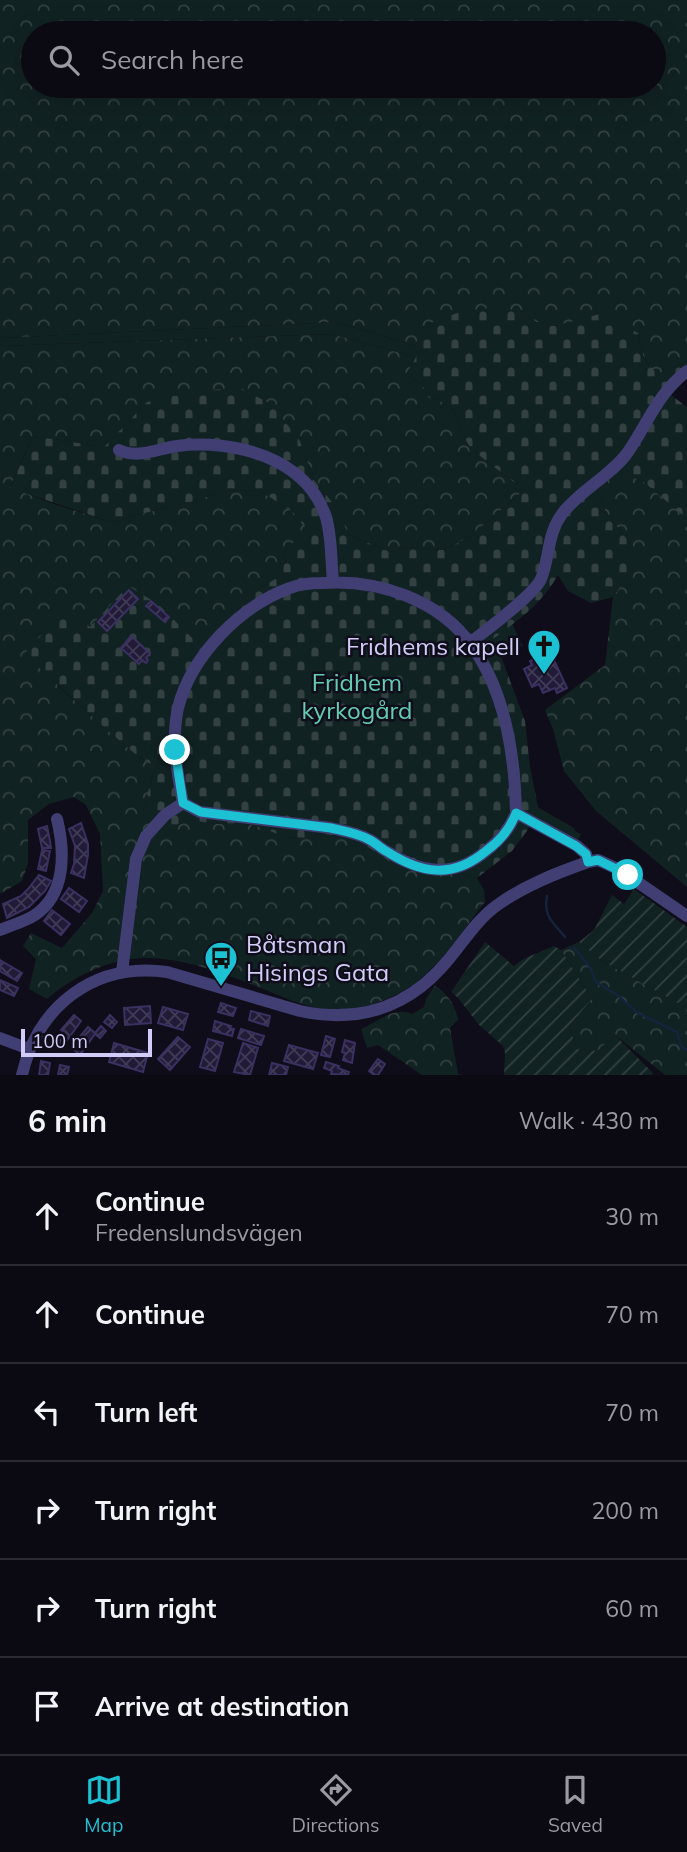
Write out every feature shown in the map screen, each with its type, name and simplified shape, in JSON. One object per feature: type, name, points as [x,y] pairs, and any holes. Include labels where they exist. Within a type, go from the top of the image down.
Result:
[{"type":"street","points":[[470,643],[536,587],[545,565],[551,537],[562,513],[626,454],[661,396],[687,371]]},
{"type":"street","points":[[119,450],[134,455],[196,443],[223,445],[243,449],[284,465],[309,487],[324,513],[333,582]]},
{"type":"street","points":[[333,582],[374,586],[403,594],[442,616],[470,643],[486,668],[509,733],[516,813],[513,822],[505,834],[482,855],[457,869],[430,870],[407,863],[369,839],[350,832],[209,814],[183,803],[176,764],[176,721],[186,687],[204,653],[228,626],[272,596],[302,584],[333,582]]},
{"type":"street","points":[[122,972],[136,859],[146,836],[165,815],[183,803]]},
{"type":"street","points":[[516,813],[576,846],[593,861],[620,870],[687,916]]},
{"type":"street","points":[[0,930],[37,914],[55,892],[63,850],[57,819]]},
{"type":"street","points":[[22,1075],[29,1049],[45,1021],[65,999],[91,983],[122,972],[167,972],[312,1013],[336,1016],[365,1013],[389,1006],[418,991],[496,906],[524,889],[593,861]]},
{"type":"street","points":[[0,1038],[29,1049]]},
{"type":"green space","points":[[0,0],[687,0],[687,361],[657,375],[644,359],[638,333],[600,315],[555,326],[536,322],[524,312],[428,324],[420,347],[336,322],[0,338]]},
{"type":"green space","name":"Fridhem kyrkogård","points":[[498,307],[524,312],[536,322],[555,326],[600,314],[638,333],[644,359],[657,374],[687,361],[687,378],[671,395],[687,407],[687,519],[644,482],[618,471],[597,490],[606,513],[629,542],[629,573],[613,597],[591,603],[568,591],[558,575],[535,605],[488,643],[502,659],[525,721],[538,807],[527,831],[512,851],[477,878],[456,873],[424,874],[386,859],[350,838],[318,833],[312,838],[284,837],[261,827],[240,823],[216,824],[190,820],[171,829],[163,825],[145,810],[155,767],[105,728],[24,654],[67,608],[90,627],[128,586],[158,604],[194,640],[248,595],[282,575],[286,548],[308,532],[294,513],[259,490],[223,491],[114,523],[10,488],[33,436],[104,447],[147,402],[196,391],[240,388],[271,404],[300,441],[313,479],[332,502],[349,535],[390,552],[408,547],[443,550],[470,537],[524,490],[471,449],[454,410],[439,400],[429,398],[422,384],[406,376],[416,357],[427,324],[463,311]]},
{"type":"green space","points":[[336,322],[420,347],[416,357],[331,334],[0,346],[0,338]]},
{"type":"green space","points":[[331,334],[416,357],[406,376],[422,384],[429,398],[439,400],[454,410],[471,449],[524,490],[470,537],[443,550],[408,547],[390,552],[349,535],[332,502],[313,479],[300,441],[147,402],[104,447],[33,436],[10,487],[51,503],[114,523],[223,491],[259,490],[294,513],[309,532],[286,548],[282,575],[248,595],[194,641],[158,604],[57,685],[134,753],[155,767],[145,810],[178,824],[190,820],[216,824],[240,823],[261,827],[284,837],[312,838],[318,833],[350,838],[435,875],[456,873],[477,878],[484,890],[485,902],[448,951],[426,974],[403,991],[363,1007],[328,1010],[310,1006],[206,968],[158,958],[130,959],[104,966],[68,983],[47,999],[29,989],[36,959],[23,946],[31,933],[62,948],[92,913],[103,891],[100,834],[86,805],[74,797],[49,804],[28,820],[28,863],[22,881],[0,894],[0,346]]},
{"type":"green space","points":[[618,471],[644,482],[687,519],[687,887],[596,811],[564,771],[545,710],[605,665],[613,597],[629,573],[629,542],[606,513],[597,490]]},
{"type":"green space","points":[[508,615],[523,646],[495,659],[479,641]]},
{"type":"green space","points":[[534,805],[574,828],[581,834],[578,841],[528,813]]},
{"type":"green space","points":[[634,889],[687,927],[687,1013],[683,1006],[601,960],[579,942],[594,930],[612,895],[624,904]]},
{"type":"green space","points":[[485,942],[514,966],[523,959],[554,946],[561,950],[592,999],[569,1026],[577,1049],[598,1051],[615,1035],[653,1075],[504,1075],[503,1046],[479,1025],[451,992]]},
{"type":"green space","points":[[579,942],[601,960],[683,1006],[687,1013],[687,1075],[665,1075],[615,1035],[598,1051],[577,1049],[569,1026],[592,999],[561,950]]},
{"type":"green space","points":[[435,985],[444,992],[457,1014],[458,1020],[450,1028],[458,1074],[463,1075],[422,1075],[378,1045],[367,1048],[361,1029],[392,1013],[412,1014],[424,1007]]},
{"type":"building","points":[[129,590],[138,599],[107,631],[98,622]]},
{"type":"building","points":[[151,601],[169,617],[165,622],[146,606]]},
{"type":"building","points":[[131,636],[150,653],[146,663],[142,660],[139,664],[121,648]]},
{"type":"building","name":"Fridhems kapell","points":[[552,656],[567,688],[557,693],[555,688],[543,693],[539,684],[532,687],[524,669],[532,665],[530,661],[537,658],[539,662]]},
{"type":"building","points":[[81,823],[88,844],[84,878],[71,873],[75,846],[69,829]]},
{"type":"building","points":[[47,826],[51,848],[42,848],[38,829]]},
{"type":"building","points":[[42,850],[50,851],[46,871],[38,869]]},
{"type":"building","points":[[39,875],[51,881],[45,891],[29,907],[7,918],[3,904],[21,896]]},
{"type":"building","points":[[69,888],[87,901],[79,912],[61,899]]},
{"type":"building","points":[[52,910],[70,924],[61,935],[44,921]]},
{"type":"building","points":[[0,960],[22,973],[17,981],[0,971]]},
{"type":"building","points":[[0,980],[18,988],[14,996],[0,990]]},
{"type":"building","points":[[221,1003],[236,1008],[233,1016],[218,1012]]},
{"type":"building","points":[[150,1006],[151,1023],[125,1025],[124,1008]]},
{"type":"building","points":[[163,1007],[188,1014],[183,1030],[158,1023]]},
{"type":"building","points":[[251,1011],[270,1016],[268,1026],[249,1020]]},
{"type":"building","points":[[74,1015],[81,1021],[63,1046],[56,1040]]},
{"type":"building","points":[[110,1015],[117,1022],[112,1028],[104,1022]]},
{"type":"building","points":[[215,1021],[231,1026],[230,1028],[234,1029],[232,1036],[213,1031]]},
{"type":"building","points":[[101,1026],[106,1031],[100,1038],[95,1034],[80,1055],[73,1049],[88,1027],[95,1033]]},
{"type":"building","points":[[241,1029],[264,1036],[261,1045],[238,1038]]},
{"type":"building","points":[[326,1036],[335,1039],[330,1057],[321,1055]]},
{"type":"building","points":[[178,1037],[190,1047],[170,1070],[158,1059]]},
{"type":"building","points":[[208,1039],[223,1043],[215,1071],[200,1067]]},
{"type":"building","points":[[345,1040],[355,1043],[352,1063],[343,1060]]},
{"type":"building","points":[[114,1043],[148,1053],[143,1072],[109,1062]]},
{"type":"building","points":[[243,1043],[258,1048],[250,1075],[234,1072]]},
{"type":"building","points":[[289,1045],[318,1053],[313,1069],[284,1061]]},
{"type":"building","points":[[378,1059],[385,1064],[378,1075],[374,1075],[369,1071]]},
{"type":"building","points":[[41,1061],[50,1063],[48,1075],[39,1075]]},
{"type":"building","points":[[326,1062],[339,1066],[338,1068],[349,1072],[348,1075],[331,1074],[332,1071],[324,1068]]},
{"type":"building","points":[[272,1063],[288,1067],[286,1075],[269,1075]]},
{"type":"building","points":[[60,1065],[69,1067],[67,1075],[58,1075]]},
{"type":"waterway","points":[[547,896],[548,914],[565,937]]},
{"type":"waterway","points":[[574,948],[590,967],[596,982],[638,1013],[677,1032],[681,1046],[687,1050]]},
{"type":"place","name":"Fridhems kapell","points":[[544,676]]},
{"type":"place","name":"Båtsman Hisings Gata","points":[[221,988]]},
{"type":"route","points":[[175,750],[183,803],[201,812],[350,832],[369,839],[407,863],[430,870],[457,869],[470,863],[505,834],[516,813],[576,846],[586,854],[588,862],[598,860],[628,875]]}]
